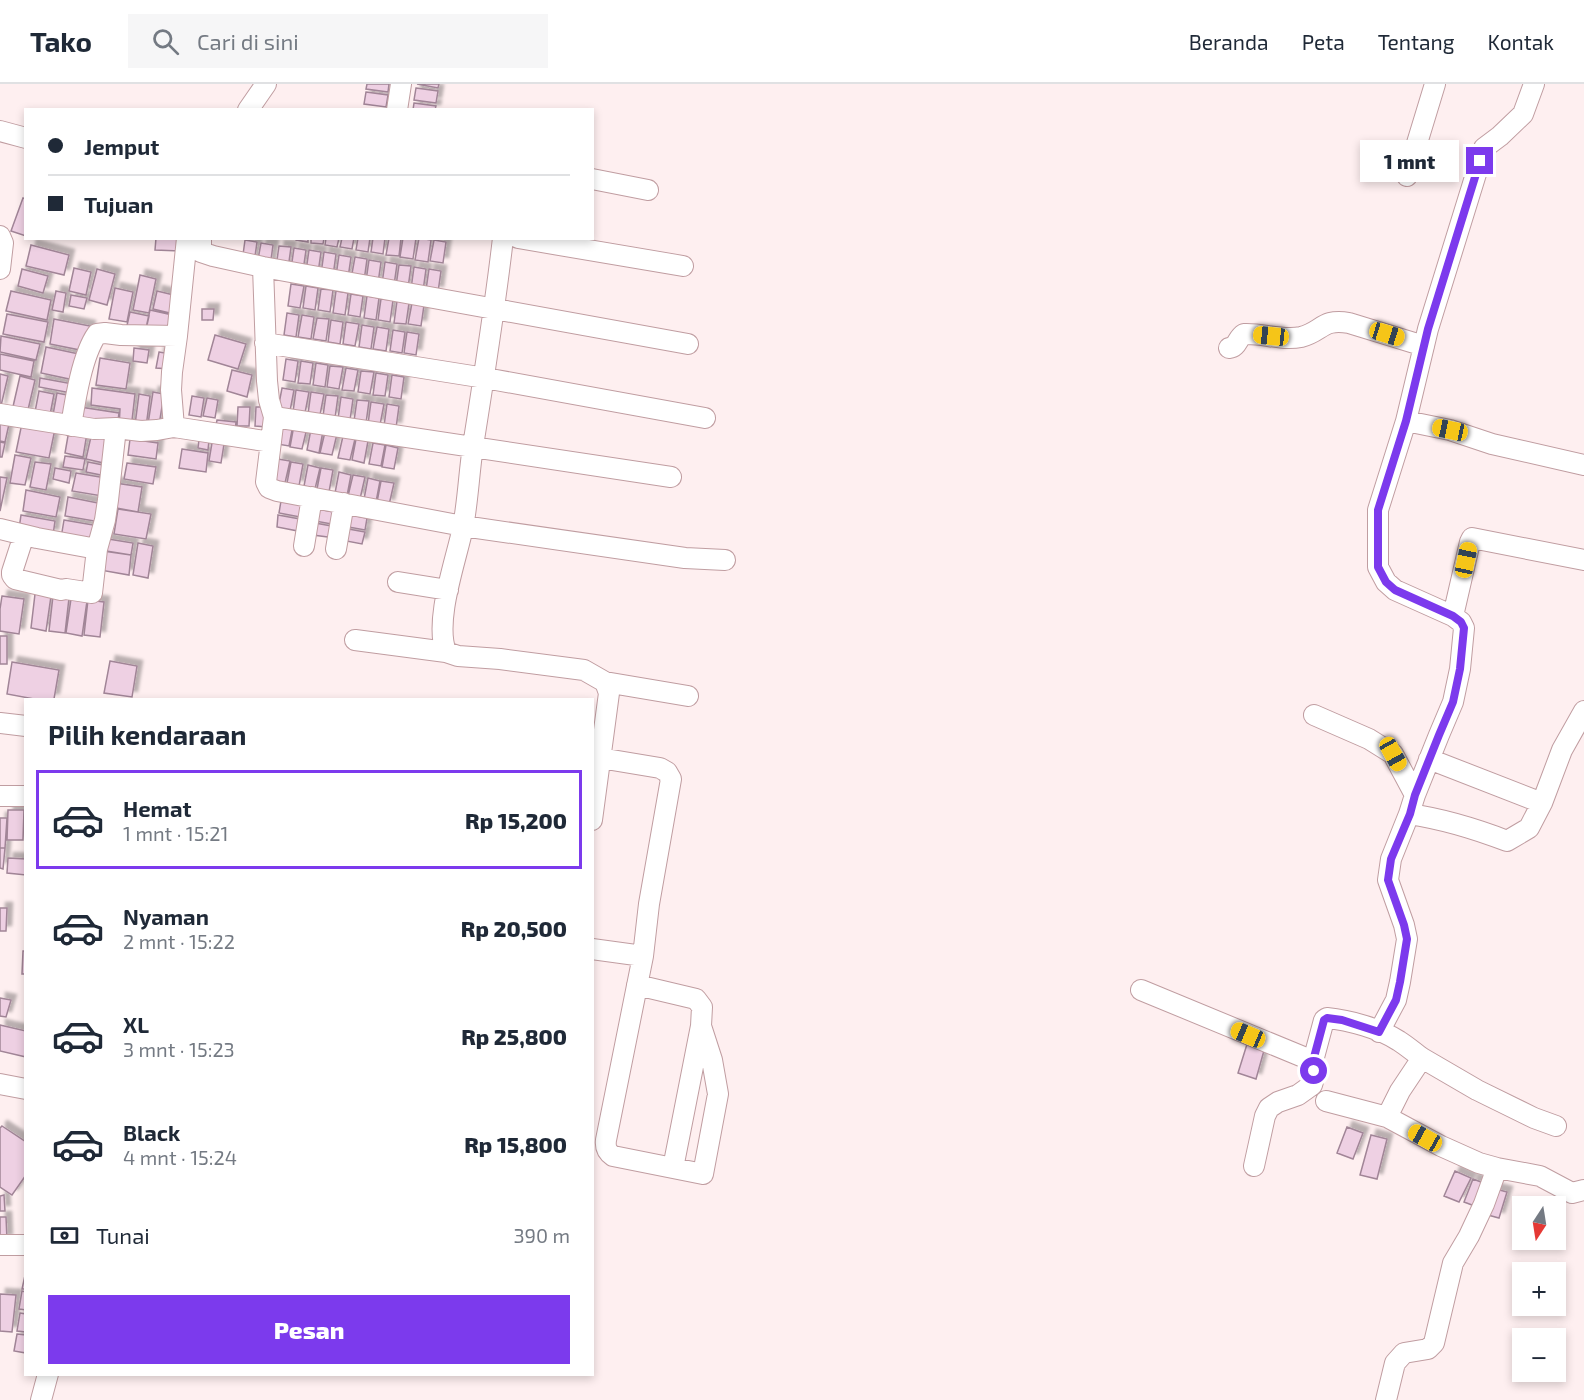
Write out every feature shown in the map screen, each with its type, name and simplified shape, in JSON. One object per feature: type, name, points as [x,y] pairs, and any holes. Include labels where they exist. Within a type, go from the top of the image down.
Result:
[{"type":"street","points":[[249,108],[266,84]]},
{"type":"street","points":[[397,108],[401,84]]},
{"type":"street","points":[[1407,176],[1435,84]]},
{"type":"street","points":[[1379,1032],[1396,1000],[1407,939],[1388,880],[1391,859],[1453,702],[1460,669],[1464,628],[1461,622],[1453,616],[1395,590],[1386,582],[1378,567],[1378,510],[1406,421],[1428,329],[1484,148],[1523,114],[1534,84]]},
{"type":"street","points":[[0,131],[24,137]]},
{"type":"street","points":[[594,179],[648,190]]},
{"type":"street","points":[[0,236],[3,243],[0,269]]},
{"type":"street","points":[[174,427],[171,381],[187,240]]},
{"type":"street","points":[[201,240],[201,252],[263,267],[688,344]]},
{"type":"street","points":[[446,652],[442,642],[445,608],[463,526],[495,309],[503,240]]},
{"type":"street","points":[[530,240],[683,266]]},
{"type":"street","points":[[263,267],[268,390],[274,417],[266,483],[269,488],[463,526],[685,558],[725,560]]},
{"type":"street","points":[[1229,348],[1236,345],[1244,334],[1294,338],[1305,336],[1336,321],[1349,322],[1424,346]]},
{"type":"street","points":[[71,426],[79,384],[91,342],[97,334],[177,336]]},
{"type":"street","points":[[265,343],[484,378],[705,418]]},
{"type":"street","points":[[0,414],[94,429],[116,428],[141,431],[174,427],[271,442]]},
{"type":"street","points":[[274,417],[671,477]]},
{"type":"street","points":[[1406,421],[1450,430],[1492,444],[1584,465]]},
{"type":"street","points":[[24,535],[12,576],[15,579],[61,590],[92,592],[97,549],[108,500],[116,428]]},
{"type":"street","points":[[304,546],[312,497]]},
{"type":"street","points":[[336,549],[344,503]]},
{"type":"street","points":[[0,529],[97,549]]},
{"type":"street","points":[[1453,616],[1470,542],[1473,538],[1584,560]]},
{"type":"street","points":[[398,582],[448,590]]},
{"type":"street","points":[[356,640],[446,652],[458,656],[584,670],[605,682],[688,696]]},
{"type":"street","points":[[594,804],[598,750],[609,693],[605,682]]},
{"type":"street","points":[[1410,814],[1482,831],[1508,841],[1529,828],[1542,803],[1562,750],[1584,711]]},
{"type":"street","points":[[1314,715],[1369,739],[1393,754],[1415,795]]},
{"type":"street","points":[[0,723],[24,726]]},
{"type":"street","points":[[598,750],[660,768],[667,772],[671,779],[649,904],[643,956],[605,1146],[613,1156],[702,1174],[718,1095],[712,1060],[701,1026]]},
{"type":"street","points":[[1430,759],[1542,803]]},
{"type":"street","points":[[0,796],[24,796]]},
{"type":"street","points":[[594,949],[643,956]]},
{"type":"street","points":[[637,985],[696,999],[702,1007],[701,1026],[673,1168]]},
{"type":"street","points":[[1141,990],[1313,1061]]},
{"type":"street","points":[[1254,1166],[1265,1116],[1269,1108],[1298,1095],[1312,1085],[1313,1061],[1324,1020],[1327,1018],[1342,1020],[1398,1040],[1422,1058],[1477,1090],[1534,1118],[1556,1126]]},
{"type":"street","points":[[1387,1117],[1400,1091],[1422,1058]]},
{"type":"street","points":[[0,1084],[24,1089]]},
{"type":"street","points":[[689,1088],[718,1095]]},
{"type":"street","points":[[1326,1101],[1387,1117],[1441,1146],[1479,1162],[1497,1168],[1540,1176],[1572,1193],[1584,1190]]},
{"type":"street","points":[[1386,1400],[1395,1363],[1404,1353],[1428,1349],[1434,1342],[1453,1263],[1484,1204],[1497,1168]]},
{"type":"street","points":[[0,1245],[24,1245]]},
{"type":"street","points":[[41,1400],[47,1376]]},
{"type":"building","points":[[367,84],[389,84],[388,92],[366,89]]},
{"type":"building","points":[[417,84],[439,84],[438,88]]},
{"type":"building","points":[[416,88],[438,91],[436,103],[414,100]]},
{"type":"building","points":[[366,92],[388,95],[386,107],[364,104]]},
{"type":"building","points":[[414,103],[436,106],[436,108],[413,108]]},
{"type":"building","points":[[23,198],[24,198],[24,235],[11,231]]},
{"type":"building","points":[[156,240],[180,240],[180,251],[155,250]]},
{"type":"building","points":[[245,240],[257,242],[254,263],[242,262]]},
{"type":"building","points":[[311,240],[324,240],[323,244],[311,243]]},
{"type":"building","points":[[326,240],[339,240],[337,247],[325,245]]},
{"type":"building","points":[[342,240],[354,240],[352,249],[340,247]]},
{"type":"building","points":[[358,240],[370,240],[368,252],[356,250]]},
{"type":"building","points":[[373,240],[385,240],[383,254],[371,252]]},
{"type":"building","points":[[389,240],[401,240],[399,256],[386,255]]},
{"type":"building","points":[[403,240],[416,240],[413,259],[400,257]]},
{"type":"building","points":[[419,240],[431,240],[428,262],[415,260]]},
{"type":"building","points":[[434,240],[446,242],[443,263],[430,261]]},
{"type":"building","points":[[261,243],[273,245],[270,267],[257,265]]},
{"type":"building","points":[[31,245],[69,255],[64,275],[26,266]]},
{"type":"building","points":[[279,246],[291,247],[288,269],[276,267]]},
{"type":"building","points":[[294,248],[306,250],[303,271],[291,269]]},
{"type":"building","points":[[309,250],[321,252],[318,273],[306,271]]},
{"type":"building","points":[[324,252],[336,254],[333,276],[321,274]]},
{"type":"building","points":[[339,255],[351,257],[348,278],[336,276]]},
{"type":"building","points":[[355,257],[367,259],[364,281],[351,279]]},
{"type":"building","points":[[369,260],[381,262],[378,283],[366,281]]},
{"type":"building","points":[[385,262],[397,264],[394,285],[382,284]]},
{"type":"building","points":[[399,265],[411,266],[408,288],[396,286]]},
{"type":"building","points":[[414,267],[426,269],[423,291],[411,289]]},
{"type":"building","points":[[74,268],[91,272],[86,295],[69,291]]},
{"type":"building","points":[[22,269],[48,276],[43,293],[18,286]]},
{"type":"building","points":[[97,269],[115,274],[107,305],[89,300]]},
{"type":"building","points":[[429,269],[441,271],[438,292],[426,290]]},
{"type":"building","points":[[140,275],[156,279],[149,313],[133,310]]},
{"type":"building","points":[[291,284],[304,286],[300,308],[288,306]]},
{"type":"building","points":[[306,286],[318,288],[315,310],[303,308]]},
{"type":"building","points":[[115,288],[133,292],[127,322],[109,319]]},
{"type":"building","points":[[321,289],[333,290],[330,312],[318,310]]},
{"type":"building","points":[[11,291],[51,300],[47,320],[6,311]]},
{"type":"building","points":[[56,291],[66,293],[63,312],[52,310]]},
{"type":"building","points":[[157,291],[178,296],[174,314],[153,309]]},
{"type":"building","points":[[336,291],[348,293],[345,315],[333,313]]},
{"type":"building","points":[[351,294],[363,296],[360,317],[348,315]]},
{"type":"building","points":[[71,295],[87,298],[84,309],[69,306]]},
{"type":"building","points":[[367,296],[379,298],[376,320],[364,318]]},
{"type":"building","points":[[381,299],[393,300],[390,322],[378,320]]},
{"type":"building","points":[[397,301],[409,303],[406,324],[394,323]]},
{"type":"building","points":[[412,303],[424,305],[421,326],[408,324]]},
{"type":"building","points":[[202,309],[214,309],[213,320],[202,320]]},
{"type":"building","points":[[150,310],[177,316],[173,334],[146,328]]},
{"type":"building","points":[[130,312],[149,316],[145,334],[126,330]]},
{"type":"building","points":[[287,313],[299,315],[296,337],[284,335]]},
{"type":"building","points":[[7,314],[48,322],[44,342],[3,334]]},
{"type":"building","points":[[302,315],[314,317],[311,339],[298,337]]},
{"type":"building","points":[[317,318],[329,319],[326,341],[313,339]]},
{"type":"building","points":[[54,319],[90,326],[85,351],[50,344]]},
{"type":"building","points":[[331,320],[343,322],[340,344],[328,342]]},
{"type":"building","points":[[346,322],[359,324],[355,346],[343,344]]},
{"type":"building","points":[[362,325],[374,327],[371,349],[359,347]]},
{"type":"building","points":[[377,327],[389,329],[386,351],[373,349]]},
{"type":"building","points":[[393,330],[405,332],[402,353],[390,351]]},
{"type":"building","points":[[407,332],[419,334],[416,355],[404,353]]},
{"type":"building","points":[[215,335],[246,344],[238,369],[208,360]]},
{"type":"building","points":[[1,336],[40,344],[36,360],[0,352]]},
{"type":"building","points":[[46,347],[79,354],[74,380],[41,373]]},
{"type":"building","points":[[134,348],[149,350],[147,363],[133,361]]},
{"type":"building","points":[[159,352],[171,354],[169,369],[156,368]]},
{"type":"building","points":[[0,354],[34,361],[31,377],[0,370]]},
{"type":"building","points":[[100,358],[130,363],[126,389],[96,385]]},
{"type":"building","points":[[286,359],[298,361],[295,382],[283,380]]},
{"type":"building","points":[[301,361],[313,363],[310,384],[298,383]]},
{"type":"building","points":[[316,363],[328,365],[325,387],[313,385]]},
{"type":"building","points":[[330,366],[343,367],[339,389],[327,387]]},
{"type":"building","points":[[346,368],[358,370],[354,391],[342,390]]},
{"type":"building","points":[[232,370],[252,375],[247,397],[227,391]]},
{"type":"building","points":[[361,371],[374,372],[370,394],[358,392]]},
{"type":"building","points":[[376,373],[388,375],[385,396],[373,395]]},
{"type":"building","points":[[0,374],[8,376],[0,410]]},
{"type":"building","points":[[392,375],[404,377],[401,399],[389,397]]},
{"type":"building","points":[[20,376],[35,380],[27,414],[12,411]]},
{"type":"building","points":[[40,378],[73,384],[71,393],[39,387]]},
{"type":"building","points":[[92,388],[135,394],[131,429],[119,428],[120,409],[91,405]]},
{"type":"building","points":[[282,388],[294,390],[290,411],[278,409]]},
{"type":"building","points":[[296,390],[309,392],[305,413],[293,412]]},
{"type":"building","points":[[39,391],[54,394],[49,420],[34,417]]},
{"type":"building","points":[[153,392],[164,394],[159,425],[148,424]]},
{"type":"building","points":[[311,392],[324,394],[320,415],[308,414]]},
{"type":"building","points":[[57,393],[72,396],[67,422],[52,420]]},
{"type":"building","points":[[139,394],[150,396],[146,427],[135,425]]},
{"type":"building","points":[[326,395],[338,396],[335,418],[323,416]]},
{"type":"building","points":[[192,396],[204,398],[201,417],[189,415]]},
{"type":"building","points":[[341,397],[353,399],[350,420],[338,419]]},
{"type":"building","points":[[207,398],[218,400],[215,418],[203,416]]},
{"type":"building","points":[[357,400],[369,401],[366,423],[354,421]]},
{"type":"building","points":[[371,402],[384,404],[380,425],[368,424]]},
{"type":"building","points":[[387,404],[399,406],[396,428],[384,426]]},
{"type":"building","points":[[80,407],[119,413],[117,427],[78,421]]},
{"type":"building","points":[[238,407],[250,407],[249,426],[237,426]]},
{"type":"building","points":[[256,407],[268,407],[267,427],[255,426]]},
{"type":"building","points":[[217,420],[236,422],[235,433],[215,431]]},
{"type":"building","points":[[0,422],[9,424],[5,442],[0,441]]},
{"type":"building","points":[[22,423],[55,429],[49,458],[16,452]]},
{"type":"building","points":[[281,423],[293,425],[289,446],[277,444]]},
{"type":"building","points":[[294,425],[307,428],[302,449],[290,447]]},
{"type":"building","points":[[311,429],[323,431],[319,453],[307,450]]},
{"type":"building","points":[[69,430],[87,433],[83,457],[65,453]]},
{"type":"building","points":[[92,432],[113,437],[108,464],[86,459]]},
{"type":"building","points":[[325,432],[337,434],[332,455],[320,453]]},
{"type":"building","points":[[343,436],[355,439],[350,460],[338,458]]},
{"type":"building","points":[[130,439],[158,443],[156,459],[128,455]]},
{"type":"building","points":[[199,439],[209,440],[208,450],[198,448]]},
{"type":"building","points":[[356,439],[368,441],[364,463],[352,460]]},
{"type":"building","points":[[0,442],[5,443],[2,457],[0,457]]},
{"type":"building","points":[[212,443],[224,444],[221,463],[209,461]]},
{"type":"building","points":[[373,443],[385,445],[381,466],[369,464]]},
{"type":"building","points":[[386,445],[398,448],[394,469],[382,467]]},
{"type":"building","points":[[182,449],[208,453],[206,472],[179,468]]},
{"type":"building","points":[[15,455],[31,458],[25,485],[10,483]]},
{"type":"building","points":[[65,456],[85,459],[83,470],[63,467]]},
{"type":"building","points":[[278,459],[290,461],[285,483],[273,480]]},
{"type":"building","points":[[35,462],[51,464],[46,490],[30,487]]},
{"type":"building","points":[[88,462],[108,466],[106,476],[86,472]]},
{"type":"building","points":[[291,462],[303,464],[299,486],[287,483]]},
{"type":"building","points":[[127,463],[156,467],[153,484],[124,479]]},
{"type":"building","points":[[308,465],[320,468],[315,489],[304,486]]},
{"type":"building","points":[[55,468],[71,471],[69,483],[53,479]]},
{"type":"building","points":[[321,468],[333,470],[329,492],[317,489]]},
{"type":"building","points":[[339,472],[351,475],[347,496],[335,493]]},
{"type":"building","points":[[76,473],[106,478],[102,496],[72,491]]},
{"type":"building","points":[[353,475],[365,477],[360,499],[348,496]]},
{"type":"building","points":[[0,477],[7,478],[0,511]]},
{"type":"building","points":[[368,478],[380,481],[376,502],[364,499]]},
{"type":"building","points":[[381,481],[394,483],[389,505],[377,502]]},
{"type":"building","points":[[115,483],[142,487],[138,512],[111,507]]},
{"type":"building","points":[[26,490],[60,497],[56,517],[23,511]]},
{"type":"building","points":[[68,497],[103,504],[100,522],[65,516]]},
{"type":"building","points":[[281,501],[303,505],[300,517],[279,513]]},
{"type":"building","points":[[118,509],[151,514],[146,539],[114,534]]},
{"type":"building","points":[[318,509],[339,513],[337,525],[315,521]]},
{"type":"building","points":[[345,514],[367,518],[365,530],[343,526]]},
{"type":"building","points":[[21,515],[55,521],[53,535],[19,529]]},
{"type":"building","points":[[278,515],[300,519],[298,531],[277,527]]},
{"type":"building","points":[[64,520],[99,526],[95,544],[61,538]]},
{"type":"building","points":[[315,523],[337,527],[335,538],[313,535]]},
{"type":"building","points":[[343,528],[365,532],[362,544],[341,540]]},
{"type":"building","points":[[102,538],[133,543],[131,555],[100,550]]},
{"type":"building","points":[[138,543],[153,546],[148,578],[133,575]]},
{"type":"building","points":[[103,551],[131,555],[129,575],[100,570]]},
{"type":"building","points":[[35,594],[51,596],[46,631],[31,628]]},
{"type":"building","points":[[2,596],[24,599],[19,634],[0,631]]},
{"type":"building","points":[[53,596],[69,598],[65,633],[49,631]]},
{"type":"building","points":[[71,599],[87,601],[82,636],[66,633]]},
{"type":"building","points":[[88,600],[104,602],[100,637],[84,635]]},
{"type":"building","points":[[0,636],[7,636],[7,664],[0,664]]},
{"type":"building","points":[[110,661],[137,666],[132,697],[104,693]]},
{"type":"building","points":[[12,662],[59,670],[54,698],[29,698],[7,694]]},
{"type":"building","points":[[8,810],[24,810],[23,840],[7,840]]},
{"type":"building","points":[[0,818],[7,818],[5,848],[0,848]]},
{"type":"building","points":[[0,848],[5,848],[3,869],[0,868]]},
{"type":"building","points":[[8,858],[24,859],[24,875],[7,873]]},
{"type":"building","points":[[0,908],[7,908],[6,931],[0,931]]},
{"type":"building","points":[[23,951],[24,951],[24,974],[22,974]]},
{"type":"building","points":[[0,998],[11,1000],[6,1017],[0,1016]]},
{"type":"building","points":[[0,1025],[24,1031],[24,1057],[0,1051]]},
{"type":"building","points":[[1248,1041],[1265,1047],[1256,1079],[1238,1073]]},
{"type":"building","points":[[2,1126],[24,1141],[24,1178],[12,1195],[0,1187],[0,1128]]},
{"type":"building","points":[[1347,1127],[1363,1133],[1353,1159],[1337,1153]]},
{"type":"building","points":[[1371,1135],[1387,1139],[1377,1179],[1360,1175]]},
{"type":"building","points":[[1455,1171],[1471,1178],[1459,1202],[1444,1196]]},
{"type":"building","points":[[1473,1179],[1489,1185],[1480,1208],[1464,1202]]},
{"type":"building","points":[[1492,1188],[1507,1192],[1499,1218],[1484,1214]]},
{"type":"building","points":[[4,1195],[5,1211],[0,1211],[0,1196]]},
{"type":"building","points":[[0,1217],[6,1217],[7,1240],[0,1240]]},
{"type":"building","points":[[22,1291],[24,1292],[24,1310],[19,1309]]},
{"type":"building","points":[[0,1294],[16,1295],[12,1332],[0,1331]]},
{"type":"building","points":[[20,1313],[24,1314],[24,1332],[17,1331]]},
{"type":"building","points":[[17,1334],[24,1335],[24,1353],[14,1351]]},
{"type":"route","points":[[1314,1071],[1313,1061],[1324,1020],[1327,1018],[1342,1020],[1379,1032],[1396,1000],[1407,939],[1388,880],[1391,859],[1453,702],[1460,669],[1464,628],[1461,622],[1453,616],[1395,590],[1386,582],[1378,567],[1378,510],[1406,421],[1428,329],[1480,161]]}]
